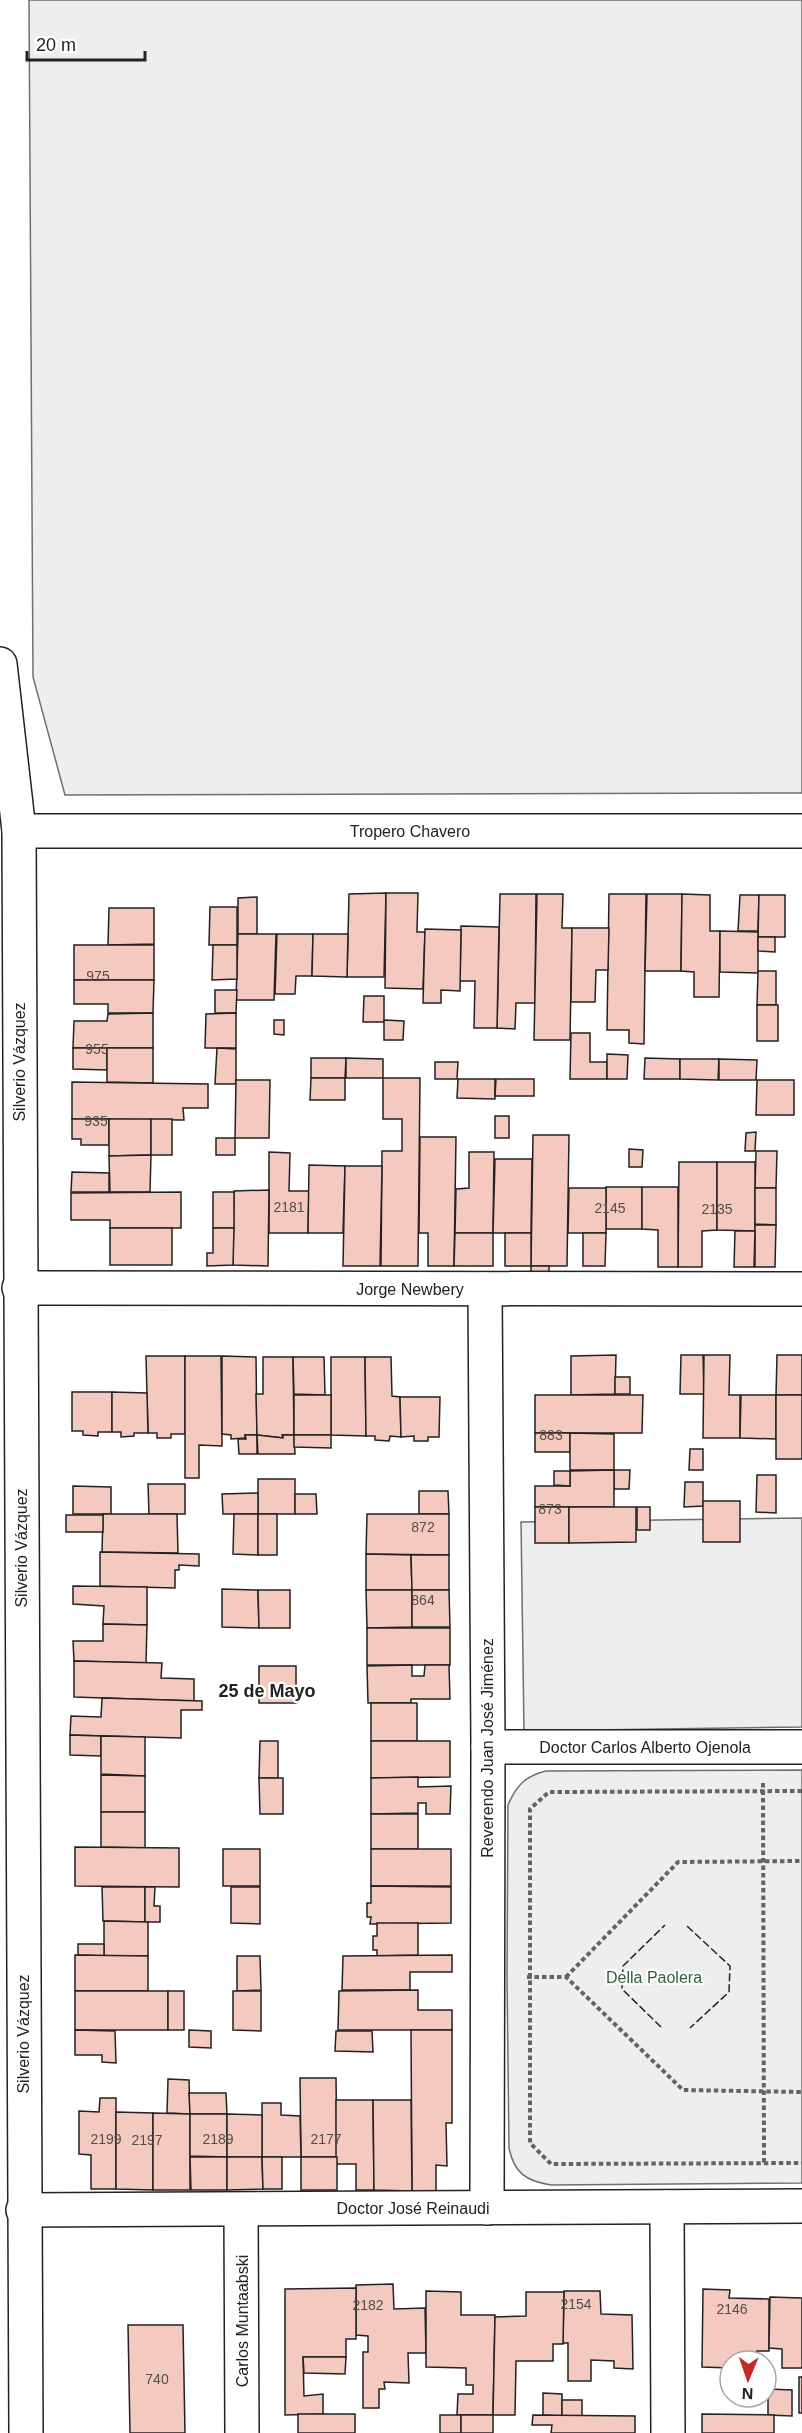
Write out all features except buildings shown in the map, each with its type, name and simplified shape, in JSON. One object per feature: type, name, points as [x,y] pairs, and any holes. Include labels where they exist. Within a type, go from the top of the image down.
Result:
[{"type":"street","name":"Silverio Vázquez","points":[[0,664],[2,714],[18,831],[19,1288],[10,1547],[23,2210],[12,2261],[26,2433]]},
{"type":"street","name":"Tropero Chavero","points":[[18,831],[802,831]]},
{"type":"street","name":"Jorge Newbery","points":[[19,1288],[802,1289]]},
{"type":"street","name":"Reverendo Juan José Jiménez","points":[[485,1289],[488,1747],[487,2208]]},
{"type":"street","name":"Doctor Carlos Alberto Ojenola","points":[[488,1747],[802,1747]]},
{"type":"street","name":"Doctor José Reinaudi","points":[[23,2210],[802,2205]]},
{"type":"street","points":[[667,2207],[668,2433]]},
{"type":"street","name":"Carlos Muntaabski","points":[[241,2210],[242,2433]]},
{"type":"path","points":[[763,1747],[764,2206]]},
{"type":"path","points":[[802,1791],[549,1792],[530,1809],[530,2143],[551,2163],[802,2163]]},
{"type":"path","points":[[802,1861],[678,1862],[566,1977],[683,2090],[802,2092]]},
{"type":"green space","points":[[29,0],[802,0],[802,793],[65,795],[33,677]]},
{"type":"green space","points":[[802,1518],[802,1727],[524,1731],[521,1522]]},
{"type":"green space","name":"Della Paolera","points":[[802,1770],[802,2183],[551,2185],[535,2181],[522,2174],[514,2164],[509,2148],[508,1805],[514,1792],[527,1779],[546,1771]]},
{"type":"fence","points":[[661,2027],[622,1989],[623,1966],[665,1925]]},
{"type":"fence","points":[[687,1926],[730,1966],[729,1992],[690,2028]]},
{"type":"district","name":"25 de Mayo","points":[[267,1691]]}]
